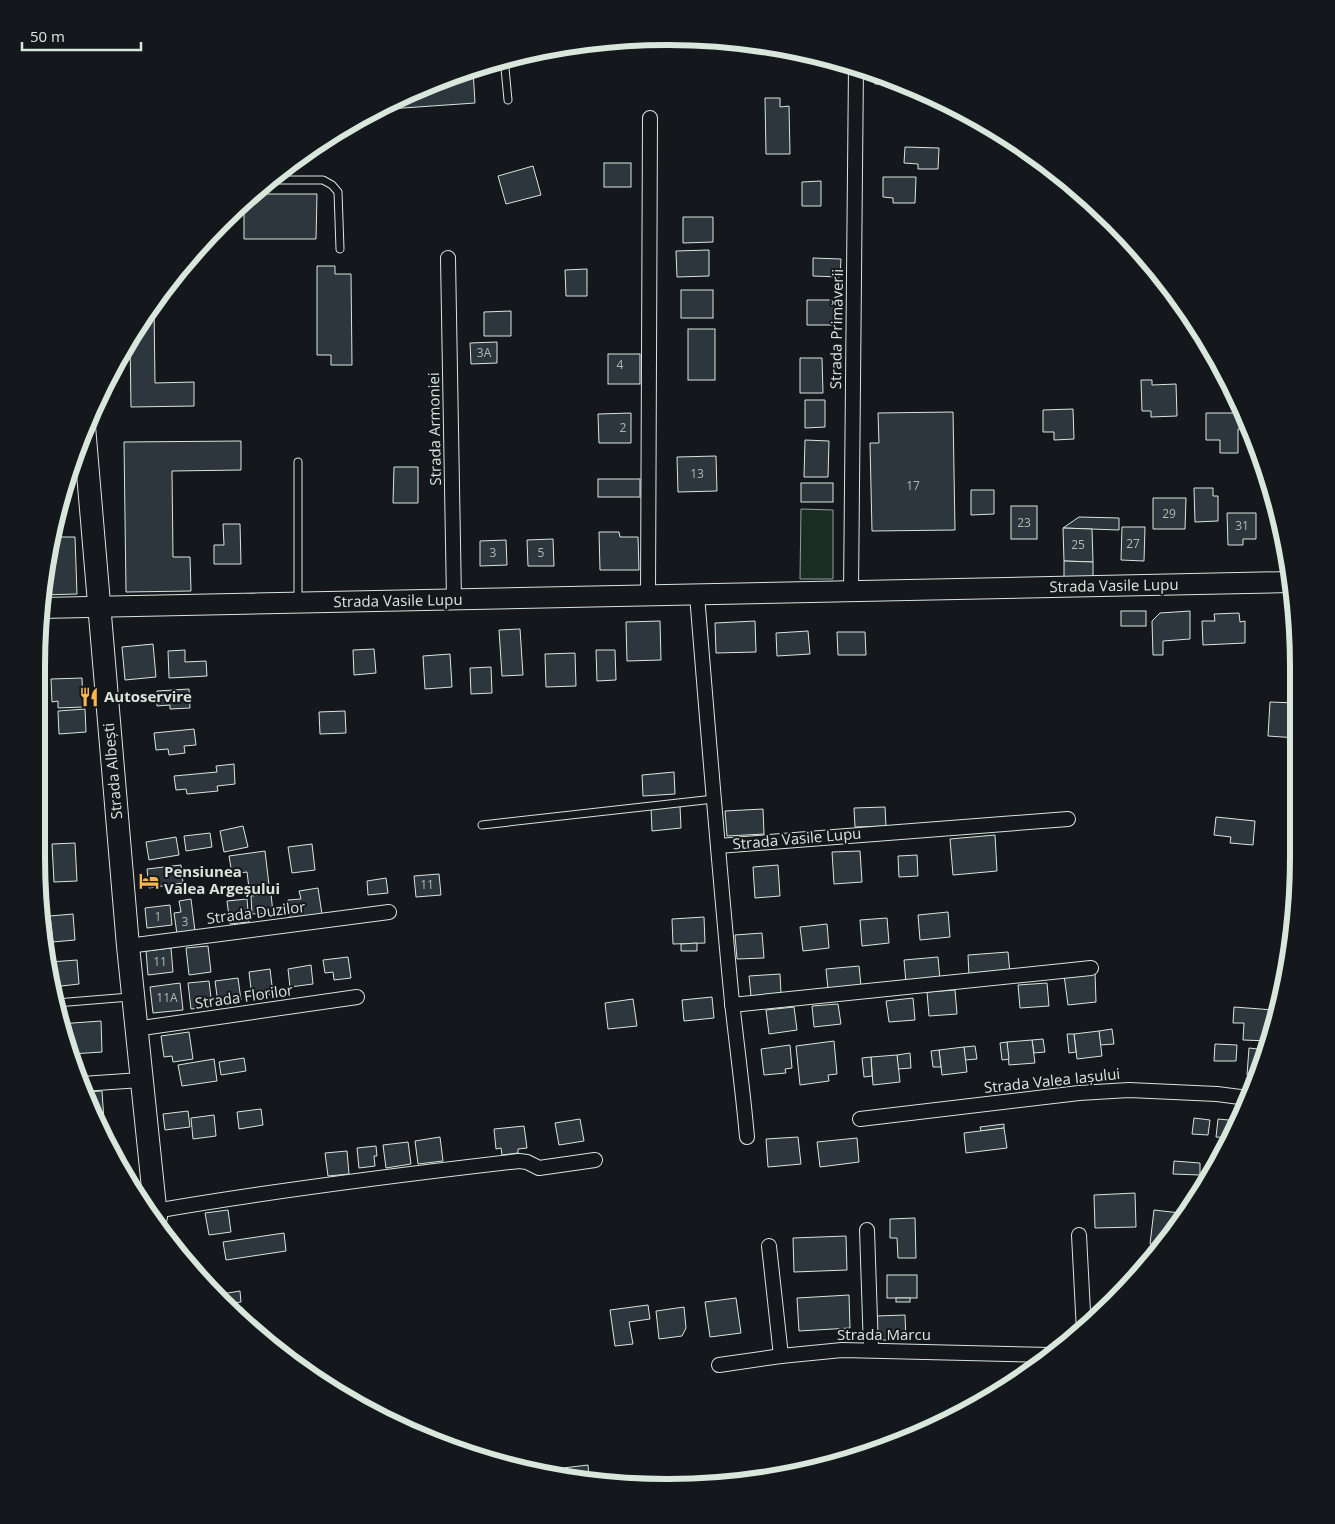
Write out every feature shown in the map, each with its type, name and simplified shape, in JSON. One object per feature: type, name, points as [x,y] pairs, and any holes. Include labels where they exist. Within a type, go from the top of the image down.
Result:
[{"type":"main road","name":"Strada Albești","points":[[86,446],[132,997],[156,1210]]},
{"type":"main road","name":"Strada Vasile Lupu","points":[[48,608],[1284,582]]},
{"type":"street","name":"Strada Primăverii","points":[[851,592],[856,74]]},
{"type":"street","points":[[648,596],[650,118]]},
{"type":"street","name":"Strada Armoniei","points":[[448,258],[454,600]]},
{"type":"street","name":"Strada Vasile Lupu","points":[[697,595],[718,846],[1068,818]]},
{"type":"street","points":[[718,846],[732,1005],[742,1075],[747,1137]]},
{"type":"street","name":"Strada Duzilor","points":[[128,946],[389,912]]},
{"type":"street","points":[[732,1005],[1091,968]]},
{"type":"street","name":"Strada Florilor","points":[[135,1029],[357,997]]},
{"type":"street","points":[[88,1084],[141,1080]]},
{"type":"street","name":"Strada Valea Iașului","points":[[860,1119],[1079,1092],[1129,1090],[1199,1093],[1242,1097]]},
{"type":"street","points":[[158,1214],[306,1187],[473,1166],[518,1161],[526,1162],[539,1168],[596,1160]]},
{"type":"street","points":[[867,1230],[872,1349]]},
{"type":"street","points":[[1079,1235],[1083,1320]]},
{"type":"street","points":[[769,1246],[781,1356]]},
{"type":"street","name":"Strada Marcu","points":[[719,1365],[781,1356],[872,1349],[1038,1356]]},
{"type":"lane","points":[[505,66],[508,100]]},
{"type":"lane","points":[[281,180],[322,180],[332,185],[338,192],[340,249]]},
{"type":"lane","points":[[298,462],[298,603]]},
{"type":"lane","points":[[482,825],[714,799]]},
{"type":"lane","points":[[63,1002],[132,997]]},
{"type":"green space","points":[[801,509],[833,510],[833,579],[800,579]]},
{"type":"building","points":[[473,76],[475,103],[393,109],[429,92]]},
{"type":"building","points":[[875,80],[884,84],[875,84]]},
{"type":"building","points":[[765,98],[780,98],[780,107],[789,106],[790,154],[766,154]]},
{"type":"building","points":[[905,147],[939,148],[938,169],[918,169],[918,164],[904,163]]},
{"type":"building","points":[[604,163],[631,163],[631,187],[604,187]]},
{"type":"building","points":[[533,166],[541,195],[506,204],[498,176]]},
{"type":"building","points":[[883,177],[916,177],[915,203],[893,203],[893,198],[883,197]]},
{"type":"building","points":[[821,181],[821,206],[802,206],[802,182]]},
{"type":"building","points":[[263,194],[317,194],[316,239],[244,239],[244,211]]},
{"type":"building","points":[[683,217],[713,217],[713,242],[683,243]]},
{"type":"building","points":[[709,250],[709,276],[677,277],[676,251]]},
{"type":"building","points":[[813,258],[841,259],[840,277],[813,276]]},
{"type":"building","points":[[317,266],[335,266],[335,274],[351,274],[352,365],[331,365],[331,355],[317,355]]},
{"type":"building","points":[[587,269],[587,296],[566,296],[565,270]]},
{"type":"building","points":[[681,290],[713,290],[713,318],[681,318]]},
{"type":"building","points":[[807,300],[837,300],[836,325],[807,325]]},
{"type":"building","points":[[511,311],[511,336],[484,336],[484,312]]},
{"type":"building","points":[[154,316],[155,383],[194,382],[194,406],[131,407],[130,353]]},
{"type":"building","points":[[688,329],[715,329],[715,380],[688,380]]},
{"type":"building","points":[[497,342],[497,363],[471,364],[470,343]]},
{"type":"building","points":[[608,354],[640,354],[640,384],[608,384]]},
{"type":"building","points":[[800,358],[822,358],[823,393],[800,393]]},
{"type":"building","points":[[1141,380],[1152,380],[1152,385],[1176,384],[1177,416],[1151,417],[1151,411],[1142,411]]},
{"type":"building","points":[[805,400],[825,400],[825,427],[805,428]]},
{"type":"building","points":[[1073,409],[1074,439],[1054,440],[1054,432],[1043,432],[1043,410]]},
{"type":"building","points":[[953,412],[955,530],[872,531],[870,443],[879,443],[878,413]]},
{"type":"building","points":[[631,413],[631,443],[599,443],[598,414]]},
{"type":"building","points":[[1206,413],[1236,413],[1243,429],[1238,429],[1238,453],[1220,453],[1220,440],[1206,440]]},
{"type":"building","points":[[805,440],[829,441],[828,477],[804,477]]},
{"type":"building","points":[[241,441],[241,470],[172,471],[173,557],[190,557],[191,591],[126,592],[124,442]]},
{"type":"building","points":[[716,456],[717,491],[678,492],[677,457]]},
{"type":"building","points":[[394,467],[418,467],[418,503],[393,503]]},
{"type":"building","points":[[598,479],[640,479],[640,497],[598,497]]},
{"type":"building","points":[[801,483],[833,483],[833,502],[801,502]]},
{"type":"building","points":[[1194,488],[1213,488],[1213,496],[1218,496],[1218,521],[1195,522]]},
{"type":"building","points":[[971,490],[994,490],[994,514],[971,515]]},
{"type":"building","points":[[1153,498],[1186,498],[1185,529],[1153,529]]},
{"type":"building","points":[[1011,506],[1037,506],[1037,539],[1011,539]]},
{"type":"building","points":[[1227,513],[1256,513],[1256,539],[1243,539],[1243,545],[1228,545]]},
{"type":"building","points":[[1079,517],[1119,518],[1119,530],[1063,528]]},
{"type":"building","points":[[223,524],[240,524],[241,564],[214,564],[214,545],[224,545]]},
{"type":"building","points":[[1122,527],[1145,527],[1144,561],[1121,560]]},
{"type":"building","points":[[1063,528],[1092,529],[1093,562],[1064,561]]},
{"type":"building","points":[[599,532],[619,532],[620,537],[638,537],[639,570],[600,570]]},
{"type":"building","points":[[59,537],[75,537],[77,594],[49,595]]},
{"type":"building","points":[[553,539],[554,566],[528,566],[527,540]]},
{"type":"building","points":[[506,540],[507,565],[480,566],[480,541]]},
{"type":"building","points":[[1064,561],[1093,562],[1093,580],[1064,579]]},
{"type":"building","points":[[1121,611],[1146,611],[1146,626],[1121,626]]},
{"type":"building","points":[[1190,611],[1190,639],[1163,641],[1163,655],[1153,655],[1152,621],[1160,613]]},
{"type":"building","points":[[1239,613],[1240,622],[1245,621],[1245,643],[1203,645],[1202,621],[1215,621],[1214,614]]},
{"type":"building","points":[[660,621],[661,660],[627,661],[626,622]]},
{"type":"building","points":[[755,621],[756,652],[716,653],[715,623]]},
{"type":"building","points":[[520,629],[523,675],[502,676],[499,630]]},
{"type":"building","points":[[808,631],[810,654],[777,656],[776,633]]},
{"type":"building","points":[[837,632],[865,632],[866,655],[838,655]]},
{"type":"building","points":[[153,644],[156,677],[125,680],[122,647]]},
{"type":"building","points":[[374,649],[376,673],[354,675],[353,650]]},
{"type":"building","points":[[185,650],[185,662],[206,661],[207,676],[169,678],[168,651]]},
{"type":"building","points":[[596,650],[615,650],[616,680],[597,681]]},
{"type":"building","points":[[575,653],[576,686],[546,687],[545,654]]},
{"type":"building","points":[[450,654],[452,687],[425,689],[423,656]]},
{"type":"building","points":[[491,667],[492,693],[471,694],[470,668]]},
{"type":"building","points":[[82,678],[83,707],[58,708],[58,701],[52,702],[51,679]]},
{"type":"building","points":[[189,689],[190,708],[170,709],[170,705],[157,706],[157,691]]},
{"type":"building","points":[[1270,702],[1290,703],[1290,738],[1268,736]]},
{"type":"building","points":[[85,709],[86,732],[59,734],[58,711]]},
{"type":"building","points":[[345,711],[346,733],[320,734],[319,712]]},
{"type":"building","points":[[194,729],[196,745],[184,746],[185,753],[169,755],[168,749],[156,750],[154,733]]},
{"type":"building","points":[[234,764],[235,784],[217,786],[218,791],[187,794],[186,789],[176,790],[174,776],[217,772],[216,766]]},
{"type":"building","points":[[674,772],[675,794],[643,796],[642,775]]},
{"type":"building","points":[[45,786],[47,805],[45,805]]},
{"type":"building","points":[[680,806],[681,828],[652,831],[651,808]]},
{"type":"building","points":[[885,807],[886,826],[855,827],[854,808]]},
{"type":"building","points":[[763,809],[764,834],[727,836],[725,811]]},
{"type":"building","points":[[1216,817],[1255,821],[1253,845],[1230,843],[1231,837],[1214,835]]},
{"type":"building","points":[[243,826],[248,847],[224,852],[220,831]]},
{"type":"building","points":[[210,833],[212,847],[186,851],[184,836]]},
{"type":"building","points":[[995,835],[997,871],[953,875],[950,839]]},
{"type":"building","points":[[176,837],[179,855],[149,860],[146,842]]},
{"type":"building","points":[[75,843],[77,881],[54,882],[52,844]]},
{"type":"building","points":[[312,844],[315,870],[292,873],[288,847]]},
{"type":"building","points":[[265,851],[269,885],[249,888],[247,872],[232,874],[229,856]]},
{"type":"building","points":[[860,851],[862,882],[834,884],[832,852]]},
{"type":"building","points":[[917,855],[918,876],[899,877],[898,856]]},
{"type":"building","points":[[181,865],[183,883],[149,888],[147,869]]},
{"type":"building","points":[[778,865],[780,896],[755,898],[753,867]]},
{"type":"building","points":[[439,874],[441,895],[416,897],[414,876]]},
{"type":"building","points":[[386,878],[388,893],[368,895],[367,881]]},
{"type":"building","points":[[318,888],[322,914],[290,918],[288,900],[301,899],[299,891]]},
{"type":"building","points":[[271,894],[273,913],[252,914],[251,896]]},
{"type":"building","points":[[191,899],[195,931],[177,934],[174,913],[181,912],[179,901]]},
{"type":"building","points":[[247,899],[249,922],[230,924],[227,901]]},
{"type":"building","points":[[170,905],[172,925],[147,928],[145,908]]},
{"type":"building","points":[[948,912],[950,937],[920,940],[918,915]]},
{"type":"building","points":[[73,914],[75,940],[53,942],[50,916]]},
{"type":"building","points":[[704,917],[705,943],[673,944],[672,919]]},
{"type":"building","points":[[887,918],[889,943],[862,946],[860,920]]},
{"type":"building","points":[[827,924],[829,948],[803,951],[800,927]]},
{"type":"building","points":[[762,933],[764,958],[737,959],[735,935]]},
{"type":"building","points":[[697,943],[697,951],[681,951],[681,944]]},
{"type":"building","points":[[208,946],[211,972],[189,975],[186,948]]},
{"type":"building","points":[[171,948],[173,972],[148,975],[146,951]]},
{"type":"building","points":[[1008,952],[1010,973],[969,976],[968,955]]},
{"type":"building","points":[[348,957],[351,978],[334,980],[333,972],[325,973],[323,960]]},
{"type":"building","points":[[938,957],[940,980],[906,983],[904,960]]},
{"type":"building","points":[[77,960],[79,984],[59,986],[54,962]]},
{"type":"building","points":[[311,965],[313,984],[290,987],[288,969]]},
{"type":"building","points":[[859,966],[861,986],[828,989],[826,969]]},
{"type":"building","points":[[270,969],[273,994],[252,997],[249,972]]},
{"type":"building","points":[[1095,972],[1096,1002],[1068,1005],[1064,975]]},
{"type":"building","points":[[780,974],[781,993],[751,996],[749,976]]},
{"type":"building","points":[[238,978],[241,1000],[218,1003],[215,981]]},
{"type":"building","points":[[209,981],[212,1007],[191,1009],[188,983]]},
{"type":"building","points":[[180,983],[183,1010],[153,1013],[150,987]]},
{"type":"building","points":[[1047,983],[1049,1006],[1020,1008],[1018,985]]},
{"type":"building","points":[[955,990],[957,1014],[929,1016],[927,992]]},
{"type":"building","points":[[712,997],[714,1018],[684,1021],[682,1000]]},
{"type":"building","points":[[913,998],[915,1020],[889,1022],[886,1001]]},
{"type":"building","points":[[633,999],[637,1026],[608,1029],[605,1003]]},
{"type":"building","points":[[838,1004],[841,1024],[814,1027],[812,1006]]},
{"type":"building","points":[[794,1007],[797,1030],[769,1034],[766,1010]]},
{"type":"building","points":[[1234,1007],[1271,1010],[1262,1041],[1243,1040],[1244,1023],[1233,1023]]},
{"type":"building","points":[[101,1021],[102,1052],[77,1054],[68,1023]]},
{"type":"building","points":[[1112,1029],[1114,1044],[1100,1045],[1099,1031]]},
{"type":"building","points":[[1099,1031],[1102,1056],[1077,1059],[1074,1034]]},
{"type":"building","points":[[189,1032],[193,1059],[173,1062],[172,1056],[164,1057],[161,1036]]},
{"type":"building","points":[[1067,1034],[1074,1034],[1076,1052],[1069,1053]]},
{"type":"building","points":[[1043,1039],[1045,1052],[1034,1053],[1032,1040]]},
{"type":"building","points":[[1032,1040],[1035,1063],[1009,1065],[1007,1042]]},
{"type":"building","points":[[834,1041],[837,1074],[828,1075],[829,1081],[800,1085],[796,1046]]},
{"type":"building","points":[[1007,1042],[1009,1059],[1002,1060],[1000,1043]]},
{"type":"building","points":[[1215,1044],[1237,1045],[1236,1061],[1214,1061]]},
{"type":"building","points":[[790,1045],[792,1068],[785,1069],[786,1073],[764,1075],[761,1049]]},
{"type":"building","points":[[975,1046],[977,1059],[965,1060],[964,1047]]},
{"type":"building","points":[[964,1047],[967,1072],[942,1075],[939,1050]]},
{"type":"building","points":[[1249,1048],[1259,1049],[1250,1075],[1247,1075]]},
{"type":"building","points":[[939,1050],[941,1067],[933,1067],[931,1051]]},
{"type":"building","points":[[910,1053],[911,1068],[898,1069],[897,1055]]},
{"type":"building","points":[[897,1055],[900,1082],[873,1085],[871,1057]]},
{"type":"building","points":[[871,1057],[872,1076],[864,1077],[862,1058]]},
{"type":"building","points":[[244,1058],[246,1071],[221,1075],[219,1062]]},
{"type":"building","points":[[214,1059],[217,1081],[182,1086],[178,1065]]},
{"type":"building","points":[[102,1091],[104,1121],[92,1095],[91,1092]]},
{"type":"building","points":[[261,1109],[263,1125],[239,1129],[237,1112]]},
{"type":"building","points":[[188,1111],[190,1127],[165,1130],[163,1114]]},
{"type":"building","points":[[214,1115],[216,1136],[193,1139],[191,1118]]},
{"type":"building","points":[[1194,1118],[1210,1120],[1208,1135],[1192,1134]]},
{"type":"building","points":[[580,1119],[584,1141],[559,1145],[555,1123]]},
{"type":"building","points":[[1218,1119],[1231,1120],[1223,1137],[1216,1137]]},
{"type":"building","points":[[1004,1124],[1004,1128],[981,1131],[980,1127]]},
{"type":"building","points":[[524,1126],[527,1148],[518,1149],[518,1153],[502,1155],[501,1148],[496,1149],[494,1129]]},
{"type":"building","points":[[1004,1128],[1007,1148],[966,1153],[964,1133]]},
{"type":"building","points":[[440,1137],[443,1161],[418,1164],[415,1141]]},
{"type":"building","points":[[798,1137],[801,1164],[768,1167],[766,1139]]},
{"type":"building","points":[[857,1138],[859,1162],[820,1167],[817,1142]]},
{"type":"building","points":[[408,1142],[411,1164],[386,1168],[383,1145]]},
{"type":"building","points":[[376,1146],[375,1166],[359,1168],[357,1148]]},
{"type":"building","points":[[347,1151],[349,1174],[328,1176],[325,1153]]},
{"type":"building","points":[[1174,1161],[1200,1163],[1200,1175],[1173,1174]]},
{"type":"building","points":[[1135,1193],[1136,1227],[1095,1228],[1094,1195]]},
{"type":"building","points":[[228,1210],[231,1232],[209,1235],[205,1213]]},
{"type":"building","points":[[1154,1210],[1177,1213],[1154,1245],[1150,1244]]},
{"type":"building","points":[[915,1218],[916,1258],[898,1258],[897,1238],[890,1238],[890,1219]]},
{"type":"building","points":[[284,1233],[286,1251],[226,1260],[223,1242]]},
{"type":"building","points":[[846,1236],[847,1270],[794,1272],[793,1238]]},
{"type":"building","points":[[887,1275],[917,1275],[917,1298],[887,1298]]},
{"type":"building","points":[[240,1291],[241,1302],[233,1303],[224,1294]]},
{"type":"building","points":[[849,1295],[850,1328],[799,1331],[797,1298]]},
{"type":"building","points":[[736,1298],[741,1333],[710,1337],[705,1302]]},
{"type":"building","points":[[896,1298],[910,1298],[910,1302],[896,1302]]},
{"type":"building","points":[[648,1305],[650,1319],[629,1322],[633,1344],[615,1346],[610,1310]]},
{"type":"building","points":[[684,1307],[686,1328],[682,1336],[659,1339],[656,1311]]},
{"type":"building","points":[[905,1315],[906,1340],[878,1340],[877,1316]]},
{"type":"building","points":[[588,1465],[589,1474],[563,1470],[563,1468]]},
{"type":"place","name":"Autoservire","points":[[89,697]]},
{"type":"place","name":"Pensiunea Valea Argeșului","points":[[149,881]]}]
